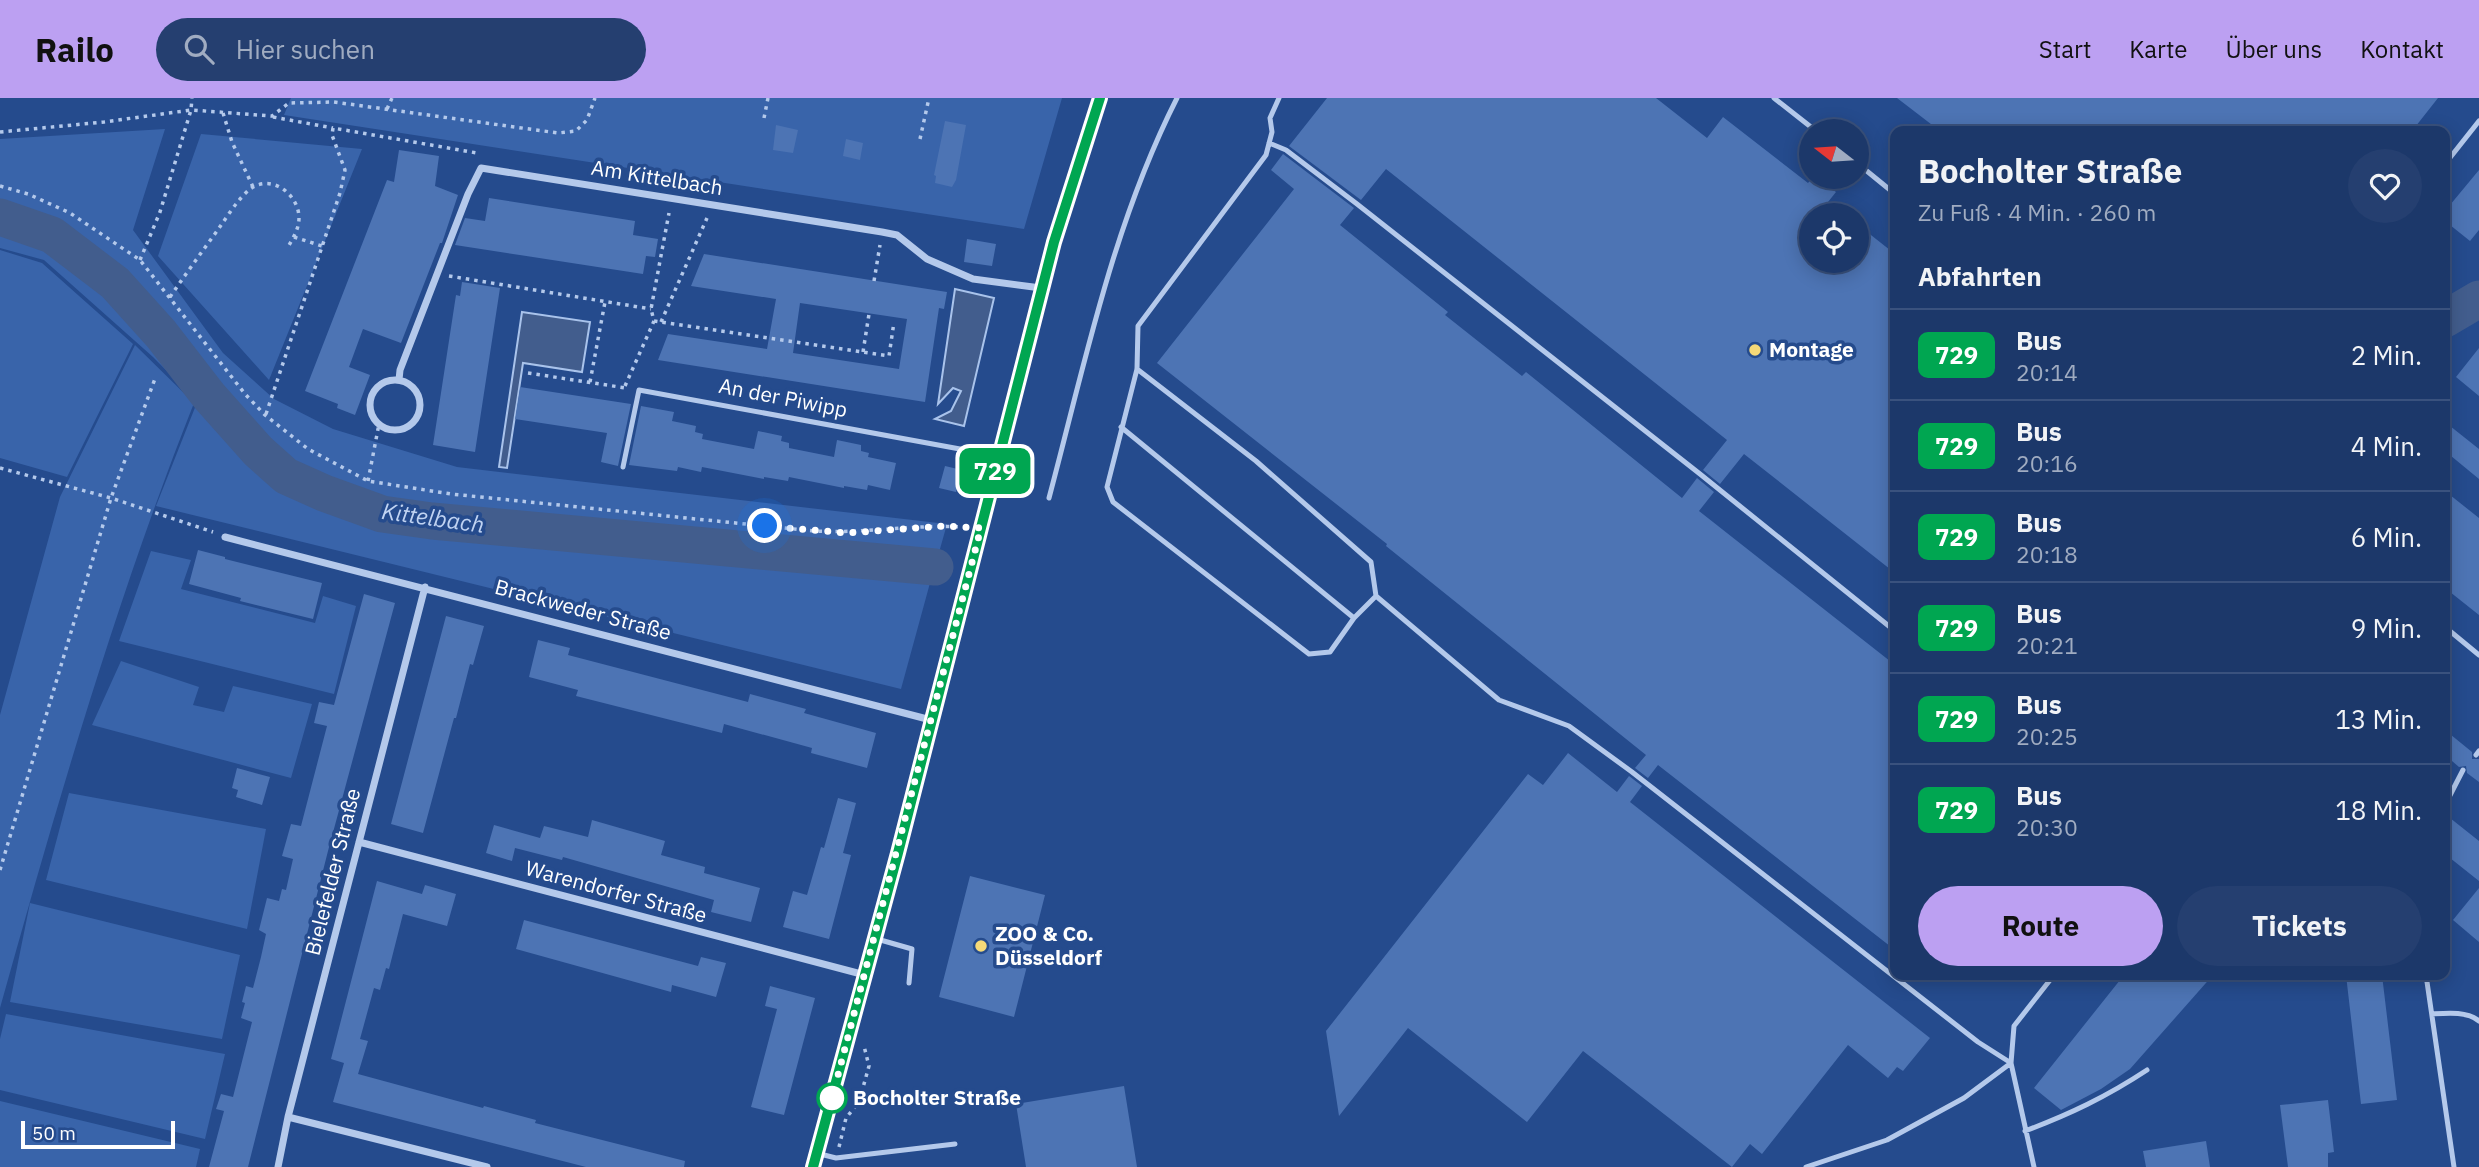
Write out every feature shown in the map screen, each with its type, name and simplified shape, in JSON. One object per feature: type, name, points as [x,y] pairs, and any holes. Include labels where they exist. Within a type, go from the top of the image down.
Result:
[{"type":"street","points":[[813,1167],[875,938],[1041,288],[1100,98]]},
{"type":"street","points":[[399,380],[400,370],[481,168]]},
{"type":"street","name":"Am Kittelbach","points":[[481,168],[897,235],[927,259],[974,279],[1041,288]]},
{"type":"street","points":[[399,380],[409,384],[418,393],[421,403],[415,421],[398,430],[379,424],[370,408],[371,397],[376,389],[384,383],[399,380]]},
{"type":"street","name":"Brackweder Straße","points":[[225,537],[931,720]]},
{"type":"street","name":"Bielefelder Straße","points":[[278,1167],[288,1117],[425,587]]},
{"type":"street","name":"Warendorfer Straße","points":[[359,842],[865,975]]},
{"type":"street","points":[[288,1117],[487,1167]]},
{"type":"lane","points":[[1049,498],[1126,217],[1153,145],[1177,98]]},
{"type":"lane","points":[[1279,98],[1270,118],[1272,132],[1266,155],[1138,326],[1137,369],[1107,486],[1113,502],[1309,654],[1330,652],[1354,618],[1376,596]]},
{"type":"lane","points":[[1774,98],[1801,119]]},
{"type":"lane","points":[[2450,158],[2479,121]]},
{"type":"lane","points":[[1269,143],[1286,150],[1357,204],[1890,627]]},
{"type":"lane","points":[[1869,173],[1890,190]]},
{"type":"lane","points":[[1137,369],[1256,461],[1371,562],[1376,596],[1499,700],[1569,726],[1678,807],[1890,973]]},
{"type":"lane","name":"An der Piwipp","points":[[623,467],[639,390],[998,456]]},
{"type":"lane","points":[[1121,428],[1354,618]]},
{"type":"lane","points":[[2450,632],[2479,654]]},
{"type":"lane","points":[[2450,795],[2463,770]]},
{"type":"lane","points":[[875,938],[912,949],[909,983]]},
{"type":"lane","points":[[1899,980],[1978,1042],[2011,1063]]},
{"type":"lane","points":[[2034,1167],[2011,1063],[2014,1026],[2050,980]]},
{"type":"lane","points":[[2427,980],[2454,1167]]},
{"type":"lane","points":[[2432,1014],[2451,1013],[2474,1017],[2479,1021]]},
{"type":"lane","points":[[1806,1167],[1887,1140],[1964,1098],[2011,1063]]},
{"type":"lane","points":[[2025,1131],[2110,1095],[2147,1070]]},
{"type":"lane","points":[[817,1153],[836,1158],[956,1144]]},
{"type":"path","points":[[140,260],[160,212],[191,110],[192,98]]},
{"type":"path","points":[[387,110],[391,98]]},
{"type":"path","points":[[272,116],[289,103],[334,102],[558,132],[576,131],[587,120],[595,98]]},
{"type":"path","points":[[764,118],[768,98]]},
{"type":"path","points":[[920,139],[929,98]]},
{"type":"path","points":[[0,132],[191,110],[272,116],[477,153],[481,168]]},
{"type":"path","points":[[223,113],[232,142],[253,187]]},
{"type":"path","points":[[265,415],[340,193],[345,170],[332,135],[333,128]]},
{"type":"path","points":[[170,297],[235,205],[253,187],[273,184],[288,192],[298,208],[299,225],[288,247]]},
{"type":"path","points":[[0,186],[28,194],[70,212],[140,260],[245,394],[265,415],[308,449],[368,481],[451,494],[814,531],[847,533],[944,526],[981,528]]},
{"type":"path","points":[[528,373],[625,387],[654,321],[650,309],[672,199]]},
{"type":"path","points":[[661,322],[713,205]]},
{"type":"path","points":[[874,281],[882,232]]},
{"type":"path","points":[[295,236],[322,246]]},
{"type":"path","points":[[438,274],[650,309]]},
{"type":"path","points":[[590,382],[605,301]]},
{"type":"path","points":[[863,352],[869,314]]},
{"type":"path","points":[[654,321],[889,356],[894,322]]},
{"type":"path","points":[[0,870],[111,498],[156,376]]},
{"type":"path","points":[[368,481],[379,424]]},
{"type":"path","points":[[0,468],[111,498],[225,537]]},
{"type":"shaded area","points":[[291,98],[1062,98],[1024,229],[284,115]]},
{"type":"shaded area","points":[[165,129],[133,230],[223,353],[274,399],[333,429],[457,467],[947,524],[931,581],[429,530],[282,487],[153,357],[44,260],[0,248],[0,139]]},
{"type":"shaded area","points":[[201,134],[362,149],[269,380],[158,256]]},
{"type":"shaded area","points":[[0,250],[42,263],[133,344],[67,477],[0,458]]},
{"type":"shaded area","points":[[955,289],[994,298],[964,426],[935,419],[951,411],[961,391],[953,388],[938,404]]},
{"type":"shaded area","points":[[522,312],[590,322],[582,372],[523,363],[507,468],[499,467]]},
{"type":"shaded area","points":[[135,345],[194,403],[113,627],[43,855],[0,1008],[0,715],[60,497]]},
{"type":"shaded area","points":[[196,405],[281,489],[359,519],[393,528],[635,557],[930,583],[901,689],[156,506]]},
{"type":"shaded area","points":[[151,551],[191,560],[181,589],[315,623],[323,596],[356,606],[334,694],[119,641]]},
{"type":"shaded area","points":[[121,661],[199,687],[193,705],[224,712],[233,686],[312,704],[291,778],[92,725]]},
{"type":"shaded area","points":[[69,793],[266,829],[247,929],[46,880]]},
{"type":"shaded area","points":[[30,903],[240,955],[222,1039],[10,1002]]},
{"type":"shaded area","points":[[6,1014],[225,1054],[205,1139],[0,1090],[0,1039]]},
{"type":"shaded area","points":[[0,1101],[200,1149],[196,1167],[0,1167]]},
{"type":"building","name":"Montage","points":[[1327,98],[1656,98],[1707,138],[1723,117],[1799,176],[1799,189],[1832,189],[1836,192],[1829,203],[1799,203],[1799,273],[1869,273],[1869,233],[1890,250],[1890,569],[1744,454],[1720,484],[1703,470],[1727,440],[1386,169],[1361,200],[1289,146]]},
{"type":"building","points":[[1897,98],[2438,98],[2416,126],[1933,126]]},
{"type":"building","points":[[945,121],[966,125],[956,180],[952,187],[935,183],[934,175]]},
{"type":"building","points":[[776,125],[798,130],[793,153],[773,150]]},
{"type":"building","points":[[846,139],[863,143],[860,160],[843,156]]},
{"type":"building","points":[[399,150],[439,156],[435,186],[458,195],[442,243],[401,343],[363,329],[349,367],[370,375],[355,415],[337,408],[338,404],[305,391],[387,180],[394,182]]},
{"type":"building","points":[[1283,154],[1354,208],[1340,225],[1448,312],[1445,315],[1522,376],[1526,372],[1682,498],[1697,478],[1714,492],[1699,511],[1890,661],[1890,946],[1658,765],[1648,778],[1635,768],[1646,755],[1386,546],[1387,544],[1157,363],[1294,189],[1271,170]]},
{"type":"building","points":[[2479,170],[2479,230],[2470,241],[2450,225],[2450,205]]},
{"type":"building","points":[[489,198],[635,221],[633,235],[658,239],[655,257],[646,256],[643,274],[455,245],[465,218],[485,221]]},
{"type":"building","points":[[967,239],[996,244],[992,266],[964,262]]},
{"type":"building","points":[[704,254],[947,292],[944,309],[939,308],[925,402],[658,360],[668,334],[767,349],[776,299],[691,286]],"holes":[[[800,303],[907,319],[899,369],[793,353]]]},
{"type":"building","points":[[462,282],[500,288],[475,452],[433,445],[456,295],[460,296]]},
{"type":"building","points":[[2479,348],[2479,396],[2456,377]]},
{"type":"building","points":[[520,387],[631,404],[618,466],[601,462],[607,433],[515,419]]},
{"type":"building","points":[[641,406],[674,412],[672,421],[696,426],[695,432],[703,434],[702,439],[754,449],[758,431],[782,436],[781,441],[789,443],[789,448],[834,457],[837,440],[861,445],[861,451],[869,453],[868,457],[896,463],[890,490],[868,485],[867,490],[844,488],[789,477],[788,481],[764,479],[702,467],[701,472],[678,467],[677,471],[629,465]]},
{"type":"building","points":[[2450,426],[2479,449],[2479,479],[2450,455]]},
{"type":"building","points":[[945,466],[962,470],[956,492],[939,488]]},
{"type":"building","points":[[2450,495],[2479,518],[2479,615],[2450,592]]},
{"type":"building","points":[[198,550],[322,583],[313,619],[240,601],[241,598],[189,584]]},
{"type":"building","points":[[364,594],[395,603],[328,851],[248,1167],[209,1167],[224,1111],[216,1109],[221,1094],[233,1097],[252,1022],[241,1018],[245,1003],[242,1002],[246,986],[253,988],[261,957],[266,934],[259,930],[267,898],[279,901],[282,889],[286,890],[293,859],[282,856],[291,824],[301,826],[327,726],[314,723],[319,702],[334,705]]},
{"type":"building","points":[[446,616],[484,626],[454,718],[423,833],[391,824]]},
{"type":"building","points":[[538,640],[570,648],[568,655],[748,702],[750,694],[806,709],[804,713],[876,733],[867,768],[811,753],[812,748],[724,724],[722,733],[576,696],[578,690],[529,677]]},
{"type":"building","points":[[2450,734],[2472,752],[2472,759],[2479,759],[2479,782],[2467,773],[2466,766],[2459,767],[2450,759]]},
{"type":"building","points":[[1568,753],[1617,792],[1629,776],[1642,786],[1630,802],[1930,1038],[1903,1071],[1897,1067],[1888,1078],[1848,1045],[1762,1154],[1750,1144],[1732,1167],[1583,1051],[1527,1122],[1408,1028],[1339,1116],[1326,1031],[1528,774],[1543,785]]},
{"type":"building","points":[[237,768],[270,777],[262,805],[236,797],[238,790],[232,788]]},
{"type":"building","points":[[838,798],[856,803],[843,853],[851,855],[829,939],[783,927],[793,891],[807,895]]},
{"type":"building","points":[[2450,818],[2479,841],[2479,881],[2450,858]]},
{"type":"building","points":[[592,820],[665,841],[661,855],[705,867],[704,873],[760,888],[751,922],[711,912],[714,900],[563,857],[562,860],[515,848],[512,861],[486,853],[494,825],[540,838],[544,826],[588,837]]},
{"type":"building","points":[[970,876],[1045,895],[1014,1017],[939,997]]},
{"type":"building","points":[[377,881],[422,894],[425,885],[456,894],[447,926],[403,914],[389,969],[386,968],[380,990],[374,988],[360,1039],[368,1041],[358,1074],[685,1161],[684,1167],[586,1167],[333,1102],[344,1063],[331,1059]]},
{"type":"building","points":[[2479,888],[2479,942],[2453,920]]},
{"type":"building","points":[[524,920],[698,966],[701,957],[726,963],[716,997],[672,985],[671,992],[516,949]]},
{"type":"building","points":[[2120,980],[2209,980],[2130,1069],[2101,1089],[2061,1110],[2034,1088]]},
{"type":"building","points":[[2347,980],[2383,980],[2397,1100],[2361,1104]]},
{"type":"building","points":[[770,986],[815,998],[784,1115],[751,1107],[777,1009],[765,1006]]},
{"type":"building","points":[[1124,1086],[1137,1167],[1026,1167],[1016,1104]]},
{"type":"building","points":[[2328,1100],[2334,1152],[2328,1153],[2328,1167],[2288,1167],[2280,1105]]},
{"type":"building","points":[[2206,1141],[2210,1167],[2146,1167],[2143,1151]]},
{"type":"waterway","name":"Kittelbach","points":[[0,217],[52,235],[115,283],[258,451],[286,476],[324,493],[382,514],[432,521],[935,567]]},
{"type":"waterway","name":"Kittelbach","points":[[2450,316],[2479,299]]},
{"type":"bus line","name":"729","points":[[813,1167],[898,853],[1035,312],[1054,242],[1100,98]]},
{"type":"place","name":"Montage","points":[[1755,350]]},
{"type":"place","name":"ZOO & Co. Düsseldorf","points":[[981,946]]},
{"type":"place","name":"Bocholter Straße","points":[[832,1098]]},
{"type":"route","points":[[765,526],[847,533],[944,526],[981,528],[832,1098]]}]
